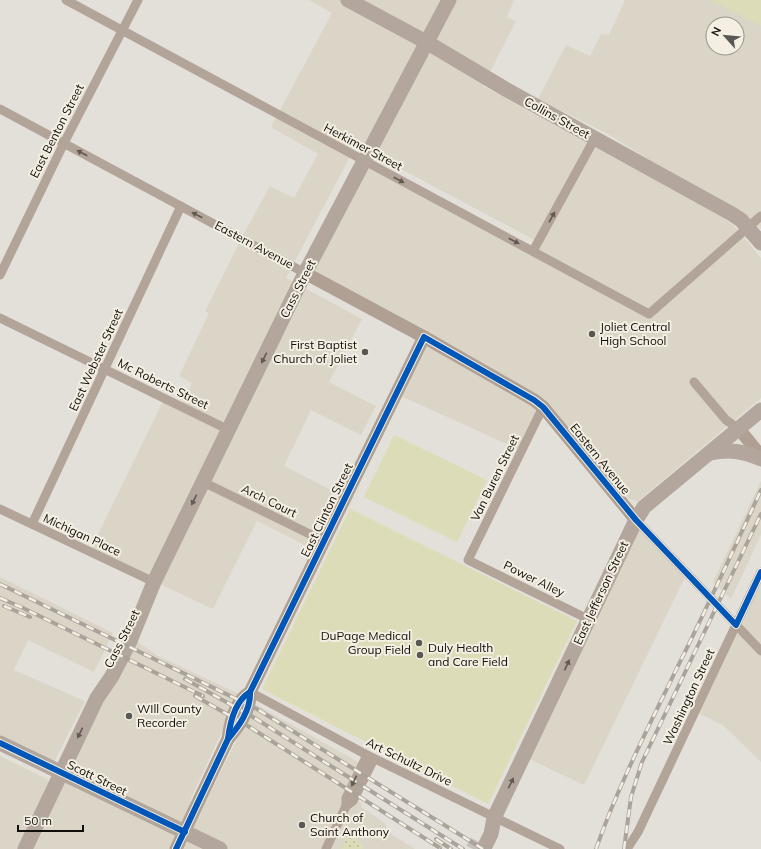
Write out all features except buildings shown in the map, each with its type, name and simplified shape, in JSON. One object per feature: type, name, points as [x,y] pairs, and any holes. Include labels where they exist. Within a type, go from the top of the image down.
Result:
[{"type":"main road","name":"Collins Street","points":[[348,0],[428,42],[507,90],[732,214],[748,227],[761,243]]},
{"type":"main road","name":"Cass Street","points":[[25,849],[98,698],[124,653],[154,582],[306,272],[449,0]]},
{"type":"main road","name":"East Jefferson Street","points":[[481,843],[482,830],[494,818],[588,619],[636,520],[644,507],[761,410]]},
{"type":"main road","points":[[709,453],[732,450],[741,451],[761,459]]},
{"type":"main road","name":"Scott Street","points":[[0,743],[220,849]]},
{"type":"street","name":"Herkimer Street","points":[[66,0],[364,162],[649,314],[748,227]]},
{"type":"street","name":"East Benton Street","points":[[0,275],[4,257],[138,0]]},
{"type":"street","name":"Eastern Avenue","points":[[0,109],[306,272],[534,400],[543,407],[636,520],[761,651]]},
{"type":"street","points":[[533,251],[595,138]]},
{"type":"street","name":"East Webster Street","points":[[32,524],[181,206]]},
{"type":"street","points":[[748,227],[761,216]]},
{"type":"street","name":"Mc Roberts Street","points":[[0,318],[229,430]]},
{"type":"street","name":"East Clinton Street","points":[[176,849],[228,739],[230,724],[242,697],[250,692],[424,337]]},
{"type":"street","points":[[694,382],[726,420],[739,429],[761,456]]},
{"type":"street","name":"Van Buren Street","points":[[468,560],[543,407]]},
{"type":"street","name":"Arch Court","points":[[203,482],[324,541]]},
{"type":"street","name":"Michigan Place","points":[[0,509],[154,582]]},
{"type":"street","name":"Power Alley","points":[[468,560],[588,619]]},
{"type":"street","name":"Washington Street","points":[[627,849],[638,832],[761,572]]},
{"type":"street","name":"Art Schultz Drive","points":[[250,692],[370,757],[560,849]]},
{"type":"street","points":[[326,849],[346,806],[353,801],[370,757]]},
{"type":"street","name":"Washington Street","points":[[634,849],[638,832]]},
{"type":"shaded area","points":[[309,0],[514,0],[507,17],[516,21],[483,86],[724,218],[736,228],[761,258],[761,398],[638,501],[629,499],[545,405],[309,272],[366,164],[534,254],[540,243],[356,145],[286,278],[362,319],[329,382],[376,406],[361,435],[311,410],[284,466],[333,491],[307,546],[257,521],[213,609],[90,551],[166,395],[182,404],[192,383],[179,376],[209,313],[205,311],[241,239],[270,186],[294,198],[318,154],[271,127],[332,13]]},
{"type":"shaded area","points":[[625,0],[761,0],[761,229],[606,133],[538,99],[566,45],[590,56],[601,34],[609,35]]},
{"type":"shaded area","points":[[428,340],[541,407],[520,450],[401,396]]},
{"type":"shaded area","points":[[761,481],[761,535],[731,599],[713,582]]},
{"type":"shaded area","points":[[636,522],[686,575],[584,785],[525,757]]},
{"type":"shaded area","points":[[761,574],[761,762],[724,726],[697,712]]},
{"type":"shaded area","points":[[0,577],[113,633],[94,672],[28,640],[14,670],[85,701],[54,762],[0,737]]},
{"type":"shaded area","points":[[135,640],[158,656],[239,694],[191,798],[184,831],[63,772]]},
{"type":"shaded area","points":[[255,704],[358,762],[344,793],[362,804],[361,807],[385,823],[388,832],[415,849],[178,849],[186,832],[207,799]]},
{"type":"shaded area","points":[[0,756],[47,779],[49,784],[21,849],[0,849]]},
{"type":"shaded area","points":[[61,774],[183,832],[175,849],[26,849]]},
{"type":"green space","points":[[711,0],[761,0],[761,26],[745,18],[745,16],[742,16]]},
{"type":"green space","points":[[394,435],[487,480],[457,542],[364,497]]},
{"type":"green space","name":"Duly Health and Care Field","points":[[350,509],[577,621],[488,804],[262,689]]},
{"type":"green space","points":[[348,835],[362,843],[363,849],[341,849]]},
{"type":"tunnel","points":[[473,849],[477,841]]},
{"type":"railway","points":[[596,849],[634,756],[710,600],[761,490]]},
{"type":"railway","points":[[624,849],[631,797],[642,762],[761,514]]},
{"type":"railway","points":[[0,584],[257,709],[483,849]]},
{"type":"railway","points":[[0,598],[203,696]]},
{"type":"railway","points":[[4,606],[30,617]]},
{"type":"railway","points":[[185,679],[253,717],[463,849]]},
{"type":"railway","points":[[195,696],[248,726],[440,848]]},
{"type":"railway","points":[[436,839],[451,849]]},
{"type":"cycle path","points":[[176,849],[228,739],[244,717],[249,705],[250,692],[424,337],[534,400],[543,407],[636,520],[736,625],[761,572]]},
{"type":"cycle path","points":[[228,739],[234,712],[237,706],[250,692]]},
{"type":"cycle path","points":[[0,743],[185,832]]},
{"type":"place","name":"Joliet Central High School","points":[[592,334]]},
{"type":"place","name":"First Baptist Church of Joliet","points":[[365,352]]},
{"type":"place","name":"DuPage Medical Group Field","points":[[419,643]]},
{"type":"place","name":"Duly Health and Care Field","points":[[420,655]]},
{"type":"place","name":"WIll County Recorder","points":[[129,716]]},
{"type":"place","name":"Church of Saint Anthony","points":[[302,825]]}]
